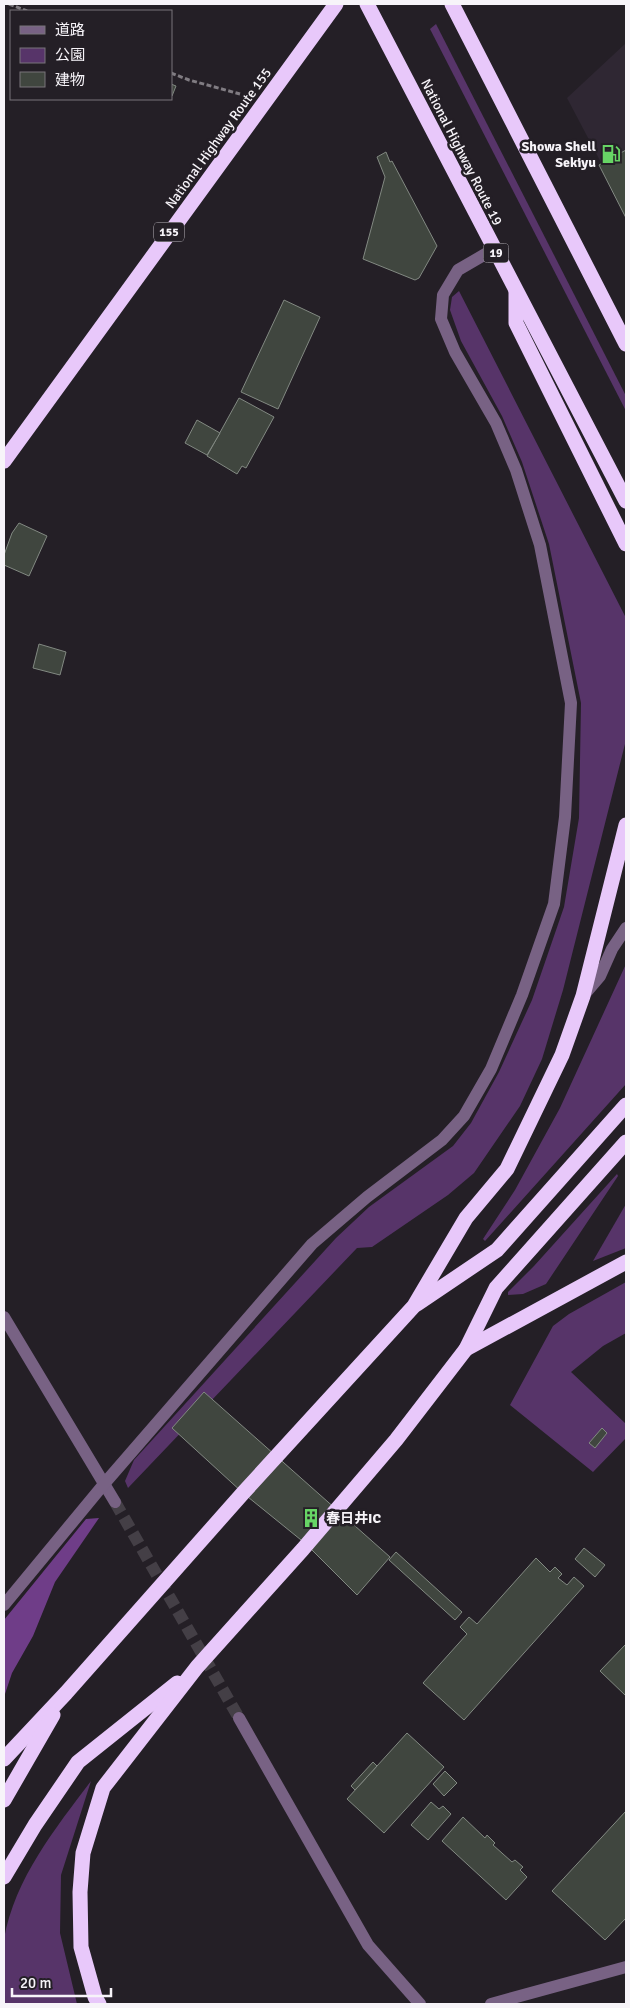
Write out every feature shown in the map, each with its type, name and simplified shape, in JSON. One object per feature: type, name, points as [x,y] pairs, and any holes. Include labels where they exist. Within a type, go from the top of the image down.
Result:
[{"type":"highway","name":"National Highway Route 155","points":[[4,461],[336,4]]},
{"type":"highway","name":"National Highway Route 19","points":[[367,4],[626,501]]},
{"type":"highway","points":[[452,4],[626,344]]},
{"type":"highway","points":[[516,288],[516,323],[626,544]]},
{"type":"highway","points":[[4,1759],[66,1693],[243,1493],[414,1306],[466,1218],[507,1169],[562,1056],[582,996],[626,824]]},
{"type":"highway","points":[[414,1306],[497,1250],[626,1105]]},
{"type":"highway","points":[[99,2004],[94,1997],[81,1947],[80,1892],[83,1853],[103,1788],[197,1667],[396,1440],[466,1349],[496,1288],[626,1142]]},
{"type":"highway","points":[[466,1349],[626,1262]]},
{"type":"highway","points":[[4,1878],[35,1825],[78,1762],[197,1667]]},
{"type":"highway","points":[[4,1800],[66,1693]]},
{"type":"street","points":[[4,1605],[104,1484],[312,1244],[367,1197],[442,1140],[464,1116],[491,1069],[518,1004],[554,904],[566,817],[571,703],[540,545],[516,470],[496,423],[455,352],[441,319],[443,295],[458,270],[494,249]]},
{"type":"street","points":[[582,996],[600,976],[612,950],[626,928]]},
{"type":"street","points":[[4,1318],[115,1502]]},
{"type":"street","points":[[239,1718],[368,1945],[420,2004]]},
{"type":"street","points":[[491,2004],[626,1967]]},
{"type":"path","points":[[9,4],[24,10]]},
{"type":"path","points":[[172,73],[264,101]]},
{"type":"shaded area","name":"Showa Shell Sekiyu","points":[[626,43],[626,210],[567,98]]},
{"type":"shaded area","points":[[99,1518],[55,1582],[33,1636],[12,1673],[4,1697],[4,1620],[86,1519]]},
{"type":"green space","points":[[436,24],[626,396],[626,411],[430,29]]},
{"type":"green space","points":[[459,291],[626,618],[626,740],[563,990],[542,1059],[520,1106],[474,1173],[448,1195],[372,1247],[357,1248],[128,1488],[125,1481],[134,1460],[336,1238],[369,1207],[453,1146],[471,1123],[499,1072],[532,1000],[564,907],[579,818],[581,703],[549,544],[522,462],[502,416],[461,341],[450,310],[452,297]]},
{"type":"green space","points":[[626,964],[626,1084],[485,1241],[483,1239],[515,1190],[560,1108]]},
{"type":"green space","points":[[617,1174],[618,1176],[546,1284],[523,1294],[508,1295],[508,1292]]},
{"type":"green space","points":[[626,1204],[626,1248],[593,1261]]},
{"type":"green space","points":[[626,1282],[626,1333],[603,1346],[571,1372],[626,1424],[626,1438],[593,1472],[510,1405],[553,1326],[569,1314]]},
{"type":"green space","points":[[91,1781],[61,1875],[60,1933],[77,2004],[4,2004],[3,1947],[9,1917],[17,1895],[38,1855]]},
{"type":"building","points":[[172,84],[176,86],[172,96]]},
{"type":"building","points":[[626,150],[626,218],[599,165]]},
{"type":"building","points":[[386,152],[437,246],[419,278],[415,280],[363,259],[385,177],[377,157]]},
{"type":"building","points":[[284,300],[320,317],[278,409],[241,392]]},
{"type":"building","points":[[239,398],[274,417],[246,468],[242,466],[237,474],[207,456]]},
{"type":"building","points":[[197,420],[220,433],[207,455],[185,443]]},
{"type":"building","points":[[19,523],[47,536],[29,576],[4,565],[4,555],[12,533]]},
{"type":"building","points":[[39,644],[66,652],[60,675],[33,668]]},
{"type":"building","name":"春日井IC","points":[[204,1392],[390,1557],[357,1595],[306,1544],[243,1493],[172,1428]]},
{"type":"building","points":[[602,1428],[607,1433],[595,1448],[589,1443]]},
{"type":"building","points":[[584,1548],[605,1565],[595,1577],[575,1559]]},
{"type":"building","points":[[396,1552],[462,1612],[455,1620],[389,1560]]},
{"type":"building","points":[[536,1558],[550,1572],[555,1567],[562,1574],[558,1578],[567,1585],[574,1577],[584,1586],[464,1720],[423,1683],[467,1634],[460,1627],[469,1617],[477,1624]]},
{"type":"building","points":[[626,1644],[626,1696],[600,1671]]},
{"type":"building","points":[[407,1733],[444,1767],[384,1833],[347,1799]]},
{"type":"building","points":[[373,1762],[377,1766],[355,1790],[351,1786]]},
{"type":"building","points":[[445,1771],[457,1783],[444,1796],[433,1784]]},
{"type":"building","points":[[431,1802],[439,1809],[443,1806],[451,1814],[428,1840],[411,1825]]},
{"type":"building","points":[[626,1811],[626,1918],[605,1940],[552,1891]]},
{"type":"building","points":[[463,1817],[485,1838],[487,1835],[495,1843],[493,1845],[512,1862],[515,1860],[523,1867],[520,1870],[527,1877],[506,1900],[442,1841]]},
{"type":"tunnel","points":[[115,1502],[239,1718]]},
{"type":"place","name":"Showa Shell Sekiyu","points":[[611,154]]},
{"type":"place","name":"春日井IC","points":[[311,1518]]}]
